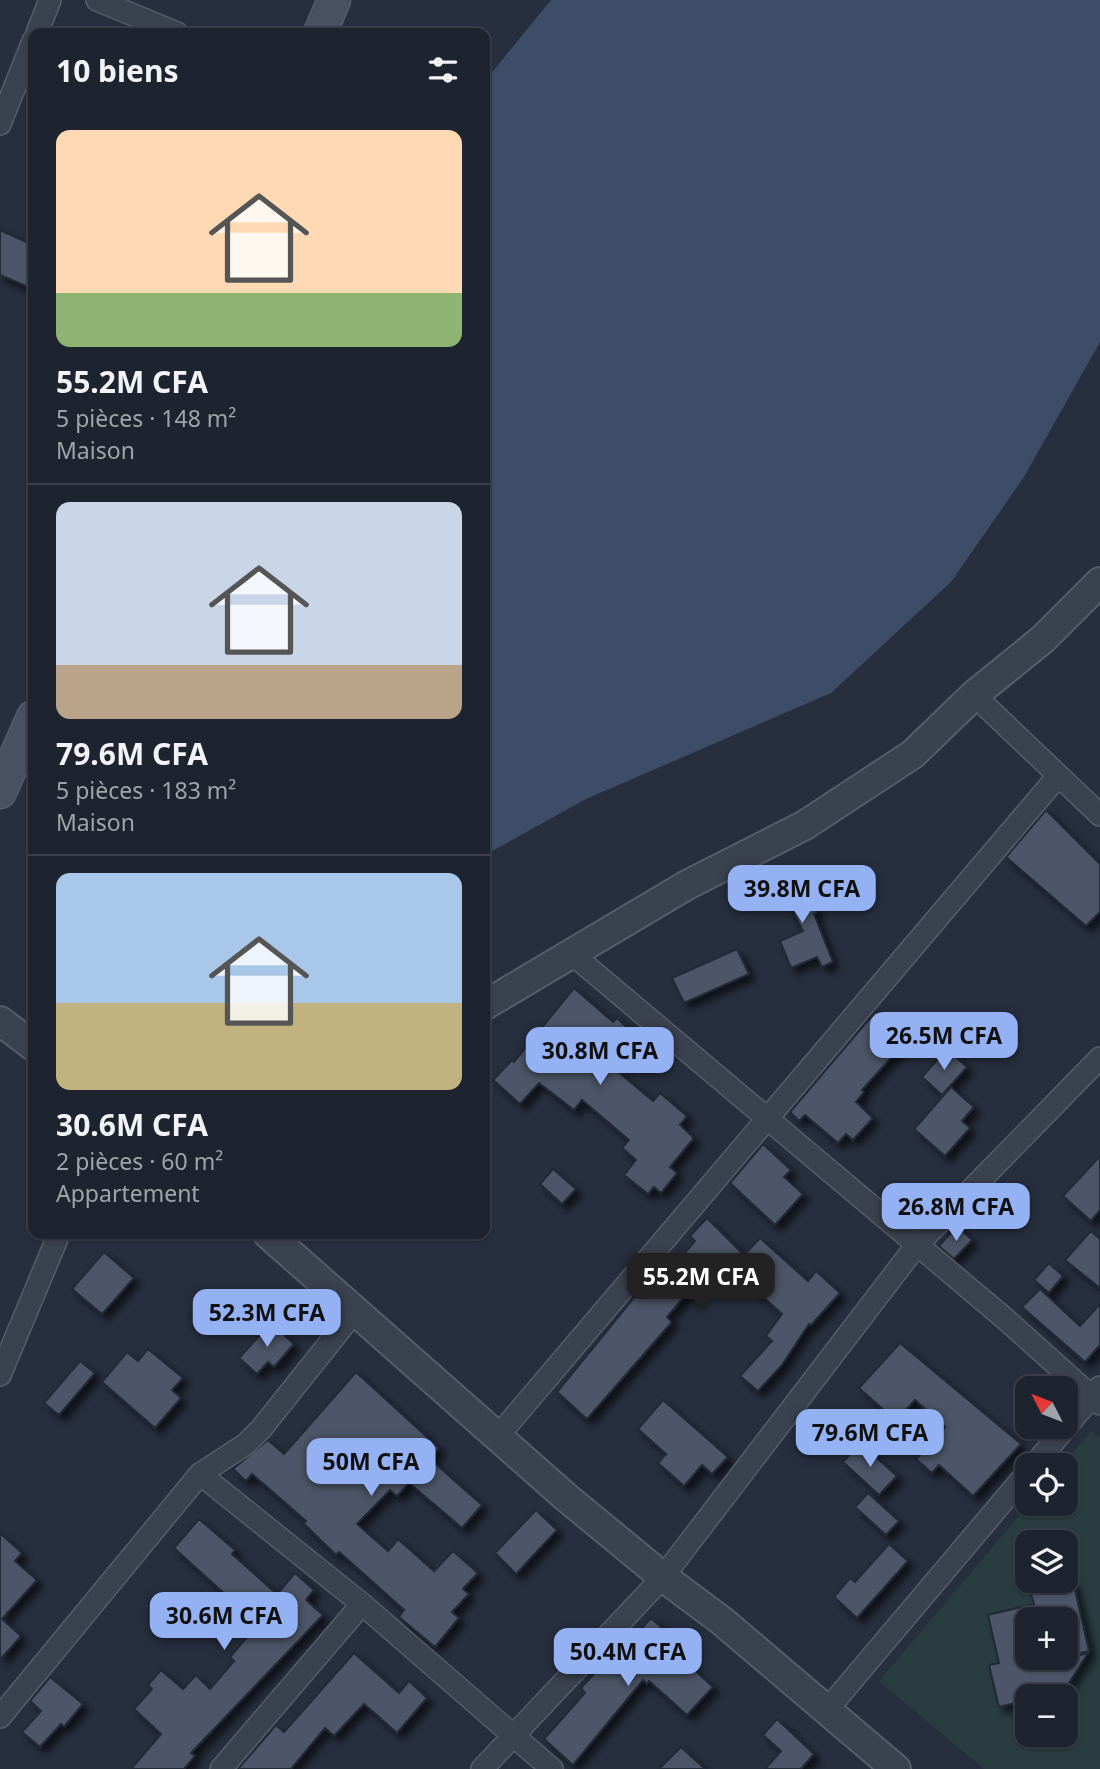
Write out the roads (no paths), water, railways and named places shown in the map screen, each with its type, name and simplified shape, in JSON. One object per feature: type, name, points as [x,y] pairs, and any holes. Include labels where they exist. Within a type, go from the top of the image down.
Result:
[{"type":"main road","points":[[322,28],[334,0]]},
{"type":"main road","points":[[0,792],[7,757],[28,725]]},
{"type":"street","points":[[39,28],[50,0]]},
{"type":"street","points":[[97,0],[165,28]]},
{"type":"street","points":[[0,124],[28,54]]},
{"type":"street","points":[[490,1002],[687,885],[805,825],[913,754],[974,695],[1044,639],[1100,582]]},
{"type":"street","points":[[974,695],[1100,815]]},
{"type":"street","points":[[498,1436],[764,1119],[1058,776]]},
{"type":"street","points":[[572,954],[764,1119],[1097,1396],[1045,1453]]},
{"type":"street","points":[[0,1021],[28,1042]]},
{"type":"street","points":[[482,1769],[512,1734],[663,1577],[916,1246],[1100,1058]]},
{"type":"street","points":[[0,1375],[57,1239]]},
{"type":"street","points":[[274,1239],[663,1577],[722,1621],[896,1769]]},
{"type":"street","points":[[0,1717],[200,1474],[246,1444],[261,1429],[355,1311]]},
{"type":"street","points":[[200,1474],[362,1604],[552,1769]]},
{"type":"street","points":[[827,1710],[1015,1487]]},
{"type":"street","points":[[221,1769],[362,1604]]},
{"type":"water","points":[[551,0],[1100,0],[1100,342],[1024,477],[951,582],[831,693],[586,799],[490,852],[490,75]]}]
